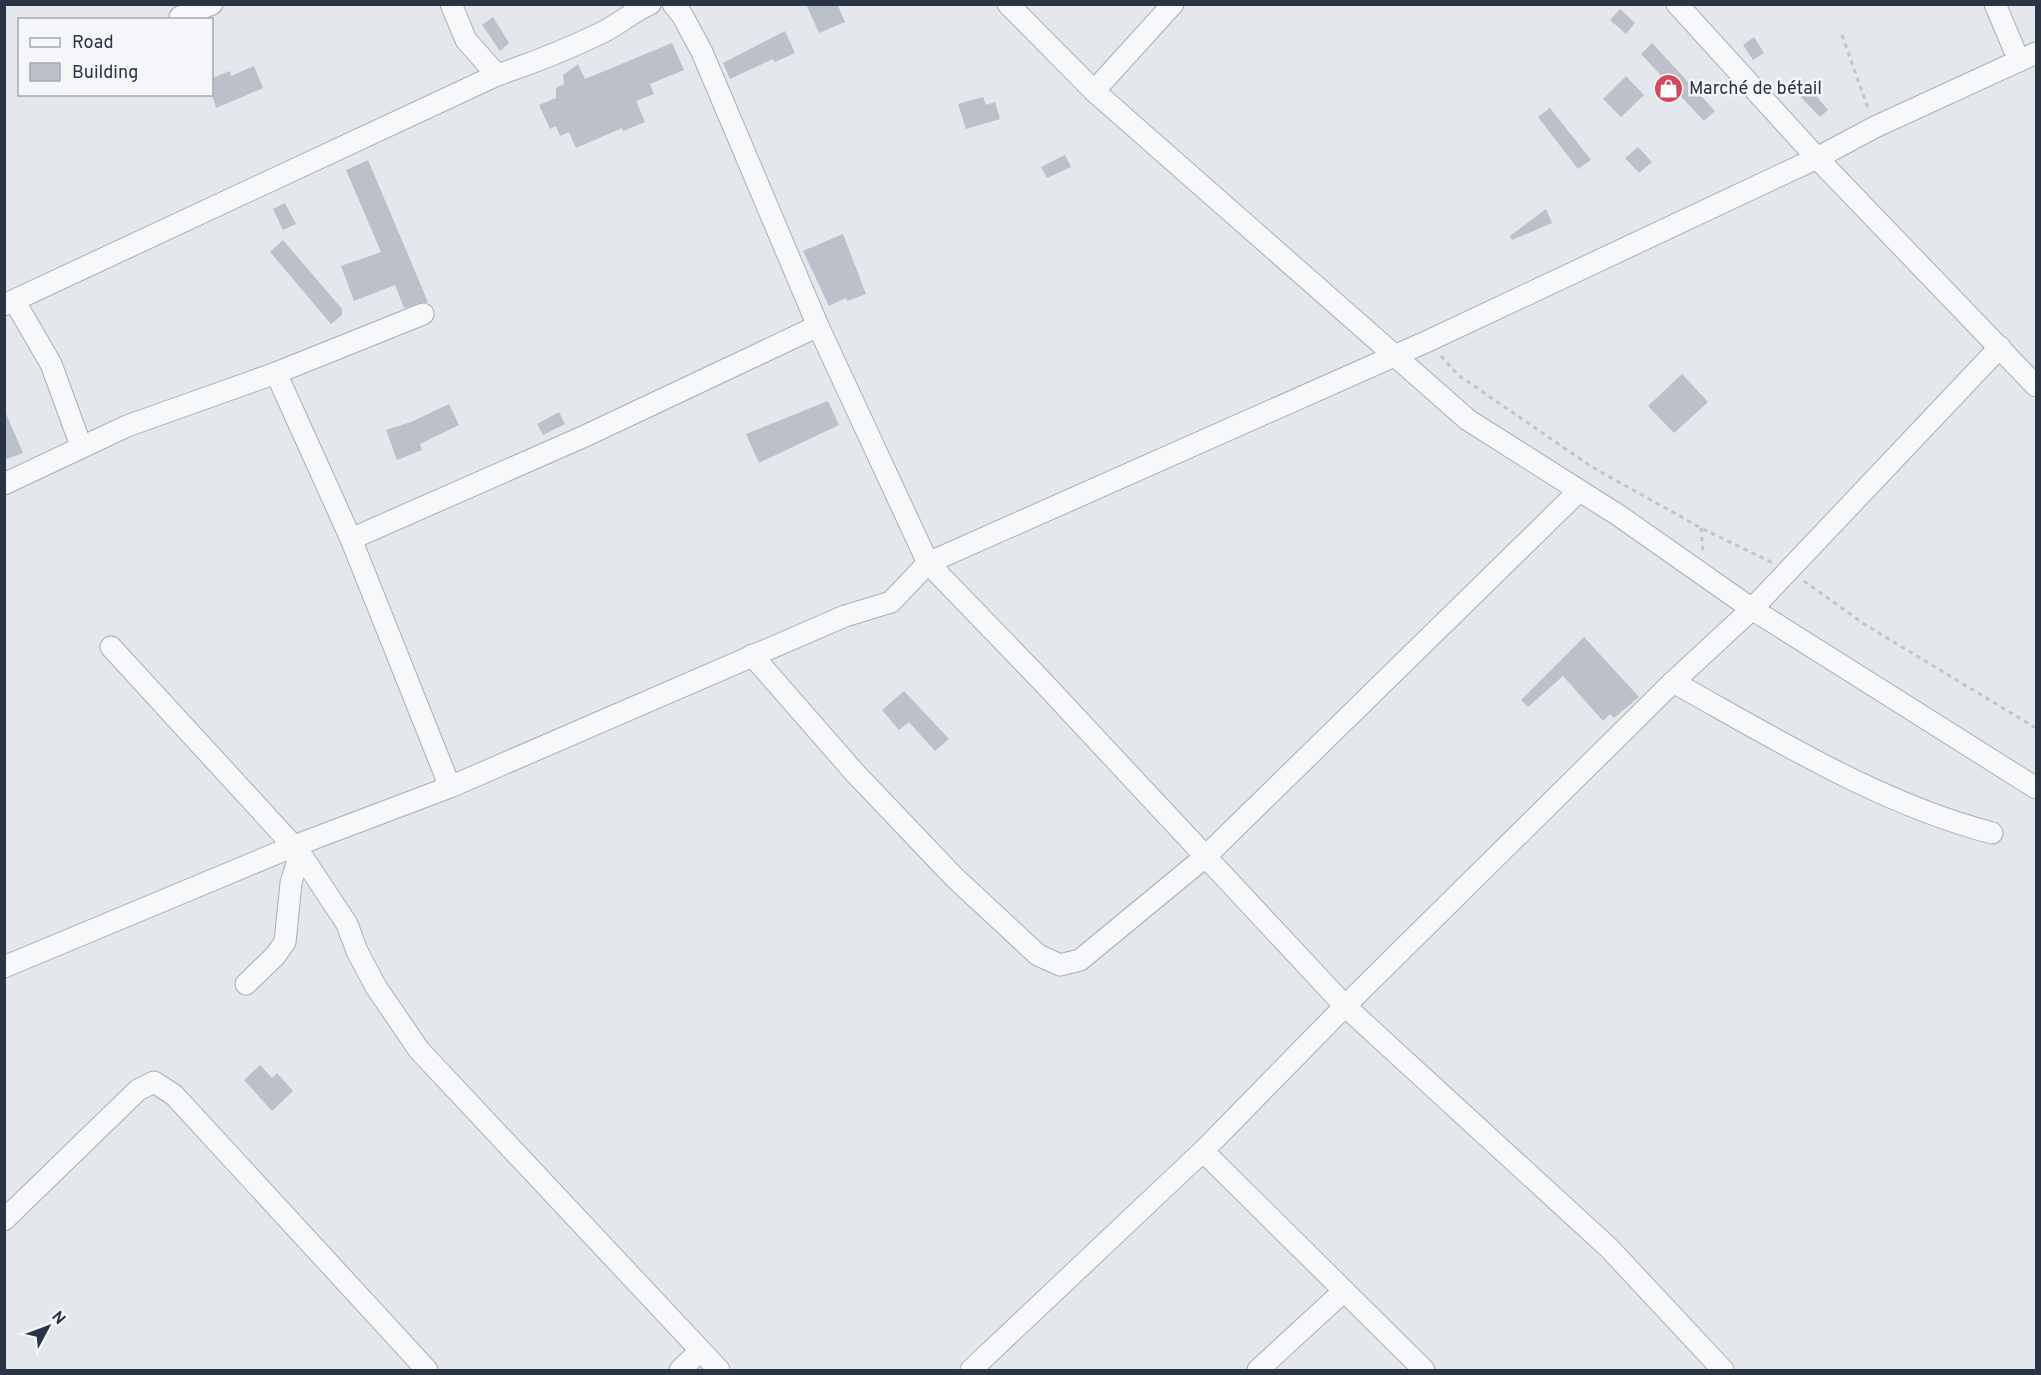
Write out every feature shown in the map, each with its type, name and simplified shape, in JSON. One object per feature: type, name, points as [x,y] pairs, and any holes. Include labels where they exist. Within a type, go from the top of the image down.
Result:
[{"type":"street","points":[[180,17],[212,4]]},
{"type":"street","points":[[451,4],[466,40],[497,75]]},
{"type":"street","points":[[81,446],[51,364],[10,304],[497,75],[539,61],[550,53],[604,32],[634,11],[650,4]]},
{"type":"street","points":[[673,4],[682,15],[702,52],[818,326],[928,563],[1345,1006],[1610,1248],[1723,1371]]},
{"type":"street","points":[[1008,4],[1094,91],[1397,355],[1468,420],[1579,491],[1752,609],[2037,788]]},
{"type":"street","points":[[1094,91],[1173,4]]},
{"type":"street","points":[[1677,4],[1817,158],[2037,386]]},
{"type":"street","points":[[4,967],[450,787],[845,616],[891,602],[928,563],[1428,341],[1817,158],[1875,127],[2028,57],[1995,4]]},
{"type":"street","points":[[4,484],[127,426],[276,373],[423,314]]},
{"type":"street","points":[[351,539],[585,436],[818,326]]},
{"type":"street","points":[[971,1371],[1203,1151],[1345,1006],[1673,682],[1752,609],[2000,347]]},
{"type":"street","points":[[276,373],[351,539],[450,787]]},
{"type":"street","points":[[752,655],[855,773],[955,878],[1038,955],[1060,965],[1080,960],[1205,857],[1579,491]]},
{"type":"street","points":[[111,647],[297,850],[346,924],[376,987],[419,1050],[719,1371]]},
{"type":"street","points":[[1673,682],[1806,755],[1896,799],[1960,825],[1992,833]]},
{"type":"street","points":[[246,984],[275,956],[285,942],[297,850]]},
{"type":"street","points":[[4,1220],[138,1090],[154,1082],[174,1095],[427,1371]]},
{"type":"street","points":[[1203,1151],[1424,1371]]},
{"type":"street","points":[[1258,1371],[1344,1291]]},
{"type":"street","points":[[680,1371],[700,1351]]},
{"type":"path","points":[[1842,35],[1875,127]]},
{"type":"path","points":[[1428,341],[1458,375],[1592,467],[1701,528],[1789,570],[1864,624],[2037,728]]},
{"type":"building","points":[[806,4],[837,4],[845,22],[819,33]]},
{"type":"building","points":[[1620,9],[1635,23],[1626,34],[1610,20]]},
{"type":"building","points":[[493,17],[509,43],[500,51],[482,25]]},
{"type":"building","points":[[785,31],[795,53],[775,62],[773,59],[730,79],[723,63]]},
{"type":"building","points":[[1754,37],[1764,53],[1753,60],[1743,45]]},
{"type":"building","points":[[672,43],[684,70],[650,84],[654,94],[636,101],[645,122],[623,131],[622,128],[576,148],[569,132],[560,136],[556,126],[550,129],[539,105],[556,98],[556,88],[564,84],[563,75],[578,64],[585,79]]},
{"type":"building","points":[[1652,43],[1715,111],[1704,121],[1641,54]]},
{"type":"building","points":[[254,66],[263,88],[216,108],[213,96],[213,78],[230,71],[231,76]]},
{"type":"building","points":[[1626,76],[1644,95],[1621,117],[1603,99]]},
{"type":"building","points":[[1801,78],[1828,110],[1820,117],[1794,90]]},
{"type":"building","points":[[983,97],[986,105],[995,102],[1000,119],[966,129],[958,104]]},
{"type":"building","points":[[1550,108],[1591,160],[1578,169],[1538,117]]},
{"type":"building","points":[[1638,147],[1652,162],[1639,173],[1625,158]]},
{"type":"building","points":[[1065,155],[1071,167],[1047,178],[1041,167]]},
{"type":"building","points":[[368,160],[428,302],[404,308],[395,285],[354,301],[341,266],[381,252],[346,170]]},
{"type":"building","points":[[285,203],[296,224],[283,230],[273,209]]},
{"type":"building","points":[[1546,209],[1552,223],[1512,240],[1510,236]]},
{"type":"building","points":[[843,234],[866,294],[847,301],[846,298],[829,306],[803,251]]},
{"type":"building","points":[[283,240],[342,309],[342,315],[331,324],[270,252]]},
{"type":"building","points":[[1682,374],[1708,402],[1674,433],[1648,406]]},
{"type":"building","points":[[828,401],[839,425],[759,463],[746,434]]},
{"type":"building","points":[[449,404],[459,425],[420,444],[422,450],[397,460],[386,430],[411,422]]},
{"type":"building","points":[[4,409],[23,453],[4,460]]},
{"type":"building","points":[[559,412],[565,424],[543,435],[537,424]]},
{"type":"building","points":[[1584,637],[1639,697],[1614,718],[1610,714],[1603,721],[1563,676],[1528,707],[1521,700]]},
{"type":"building","points":[[904,691],[949,739],[935,751],[909,722],[899,730],[882,710]]},
{"type":"building","points":[[260,1065],[272,1078],[277,1073],[293,1091],[272,1111],[244,1080]]},
{"type":"place","name":"Marché de bétail","points":[[1668,89]]}]
